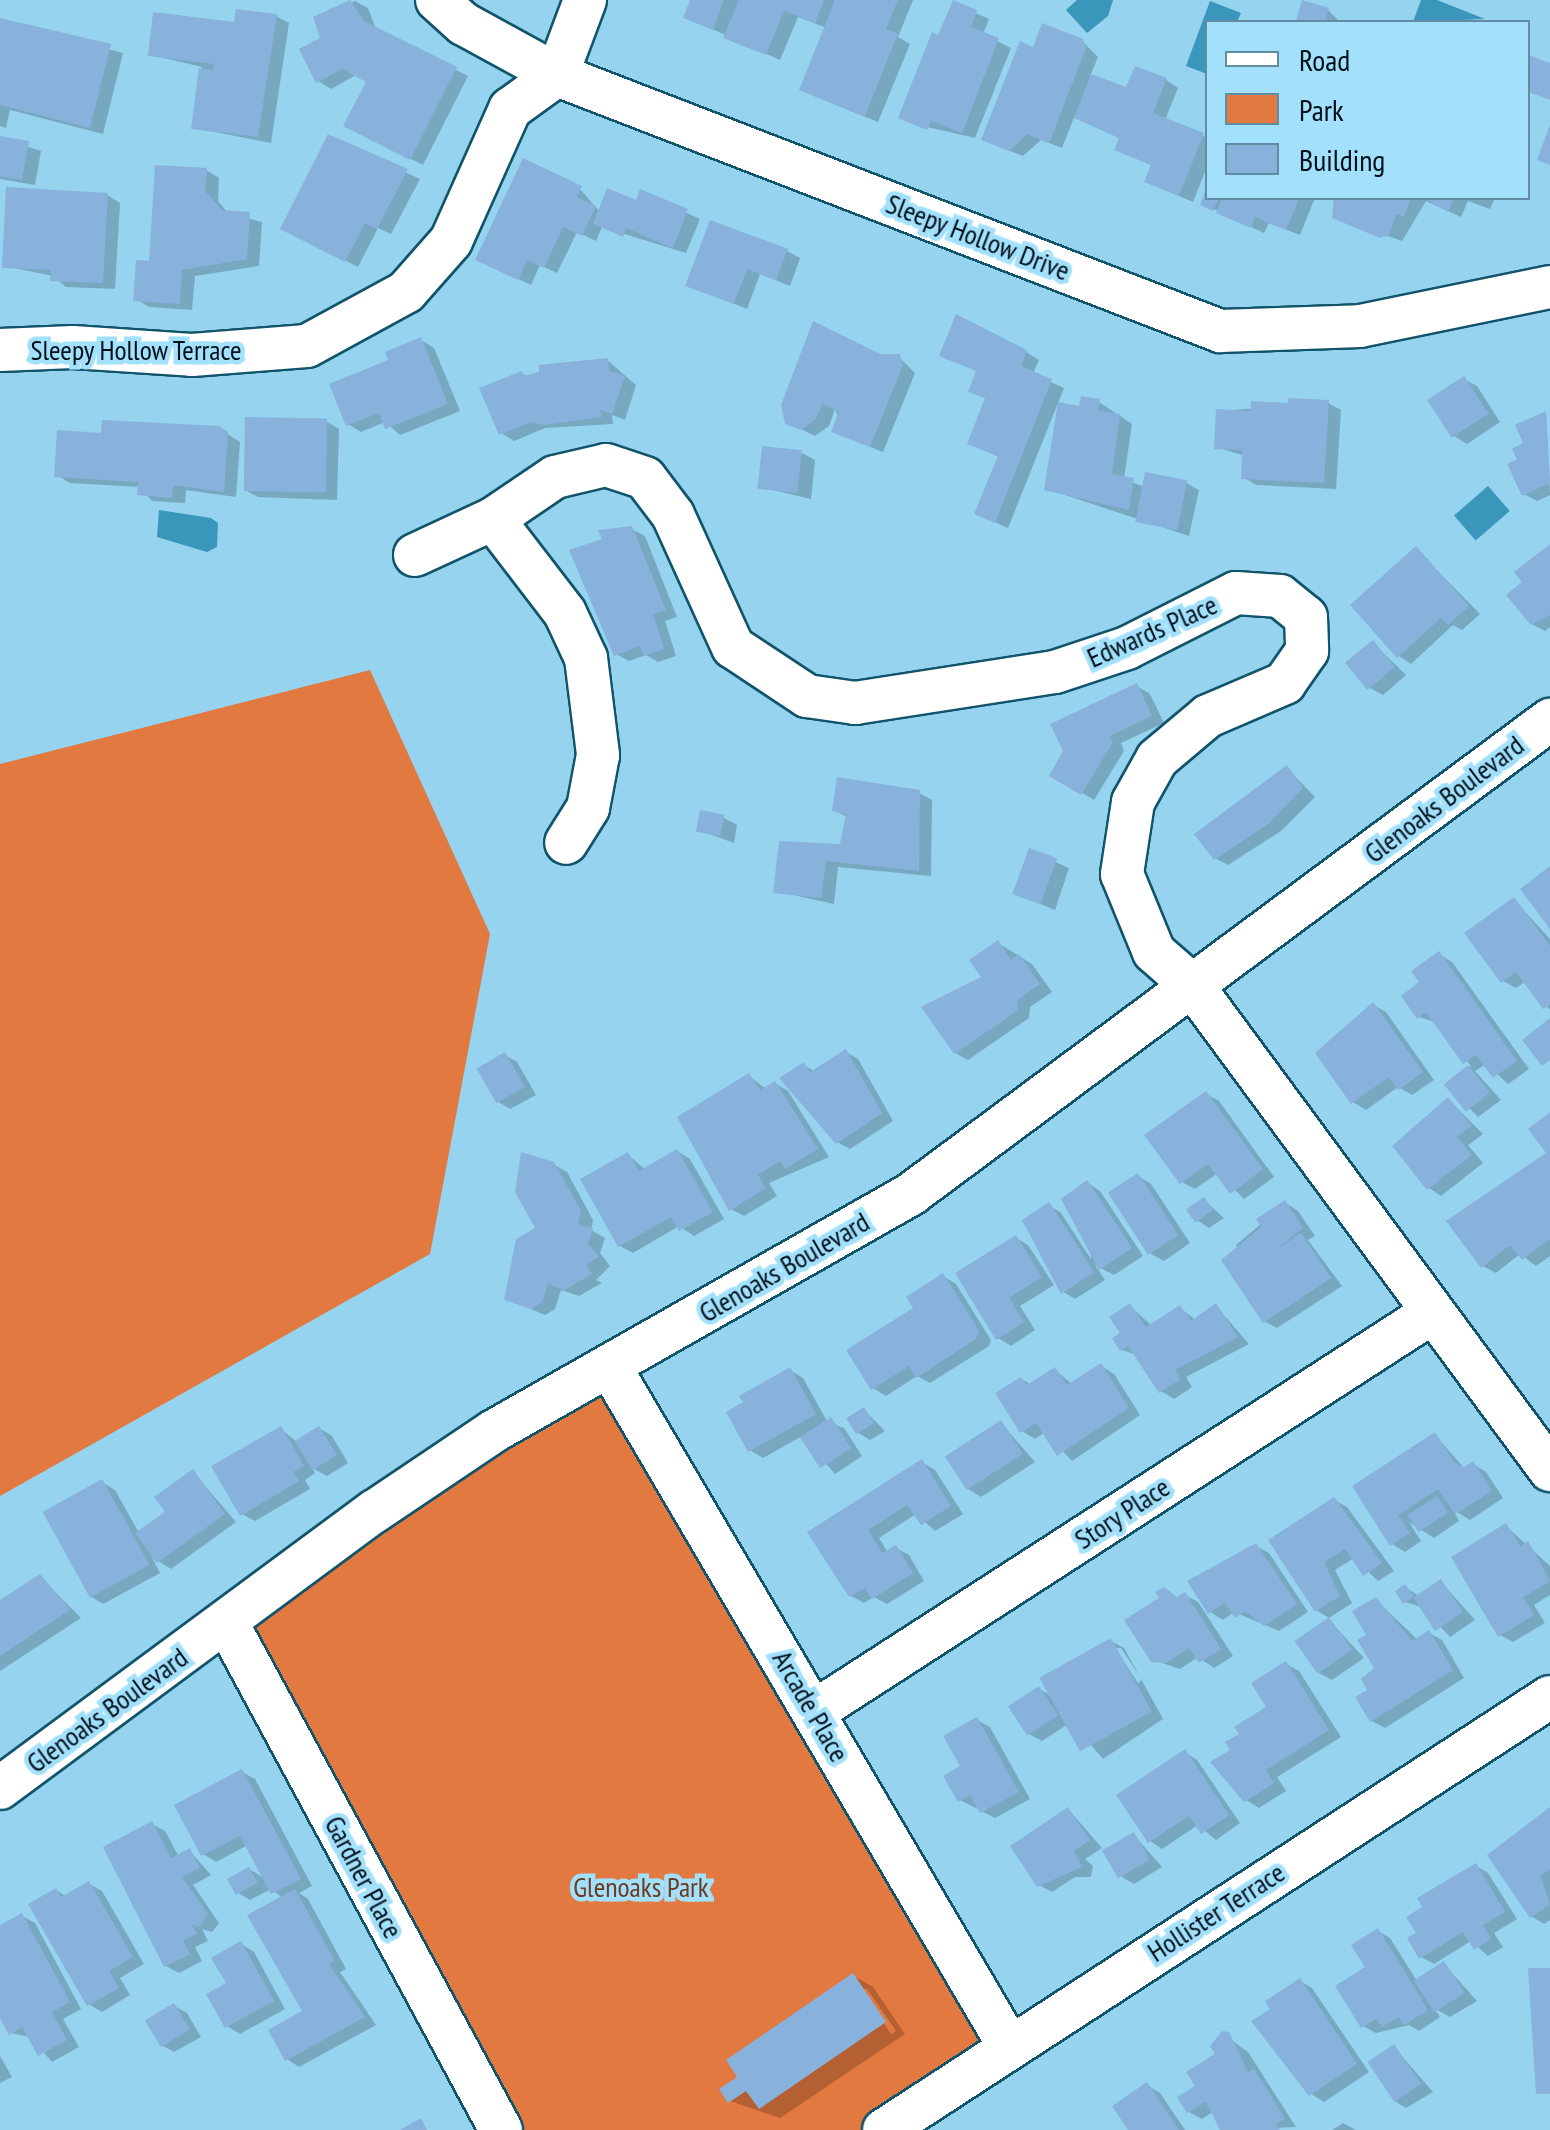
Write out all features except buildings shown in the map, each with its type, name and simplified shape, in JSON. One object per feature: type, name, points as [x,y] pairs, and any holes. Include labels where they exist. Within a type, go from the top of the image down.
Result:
[{"type":"street","name":"Sleepy Hollow Drive","points":[[436,0],[464,24],[557,75],[1220,331],[1360,326],[1550,286]]},
{"type":"street","points":[[557,75],[585,0]]},
{"type":"street","name":"Sleepy Hollow Terrace","points":[[0,350],[72,347],[192,354],[308,346],[406,292],[451,242],[510,109],[557,75]]},
{"type":"street","name":"Edwards Place","points":[[415,556],[493,519],[555,477],[606,464],[645,478],[673,515],[733,647],[807,696],[855,703],[1055,672],[1127,648],[1236,594],[1280,596],[1306,617],[1308,651],[1284,683],[1208,716],[1156,759],[1124,836],[1122,874],[1154,952],[1192,986],[1430,1314],[1550,1470]]},
{"type":"street","points":[[493,519],[565,613],[586,658],[598,755],[588,808],[566,843]]},
{"type":"street","name":"Glenoaks Boulevard","points":[[0,1788],[375,1510],[494,1431],[911,1194],[1550,720]]},
{"type":"street","name":"Story Place","points":[[815,1711],[1430,1314]]},
{"type":"street","name":"Arcade Place","points":[[610,1366],[1010,2046]]},
{"type":"street","name":"Gardner Place","points":[[227,1623],[501,2130]]},
{"type":"street","name":"Hollister Terrace","points":[[884,2130],[1550,1697]]},
{"type":"green space","points":[[370,670],[490,934],[430,1254],[0,1496],[0,764]]},
{"type":"green space","name":"Glenoaks Park","points":[[610,1367],[1009,2046],[884,2130],[501,2130],[227,1623]]},
{"type":"water","points":[[1077,0],[1113,0],[1108,16],[1087,33],[1066,10]]},
{"type":"water","points":[[1421,0],[1437,0],[1485,19],[1461,20],[1414,20]]},
{"type":"water","points":[[1210,1],[1241,13],[1238,20],[1205,20],[1205,73],[1186,66]]},
{"type":"water","points":[[1488,486],[1510,511],[1476,540],[1454,516]]},
{"type":"water","points":[[159,510],[211,518],[218,523],[217,547],[207,552],[157,537]]}]
